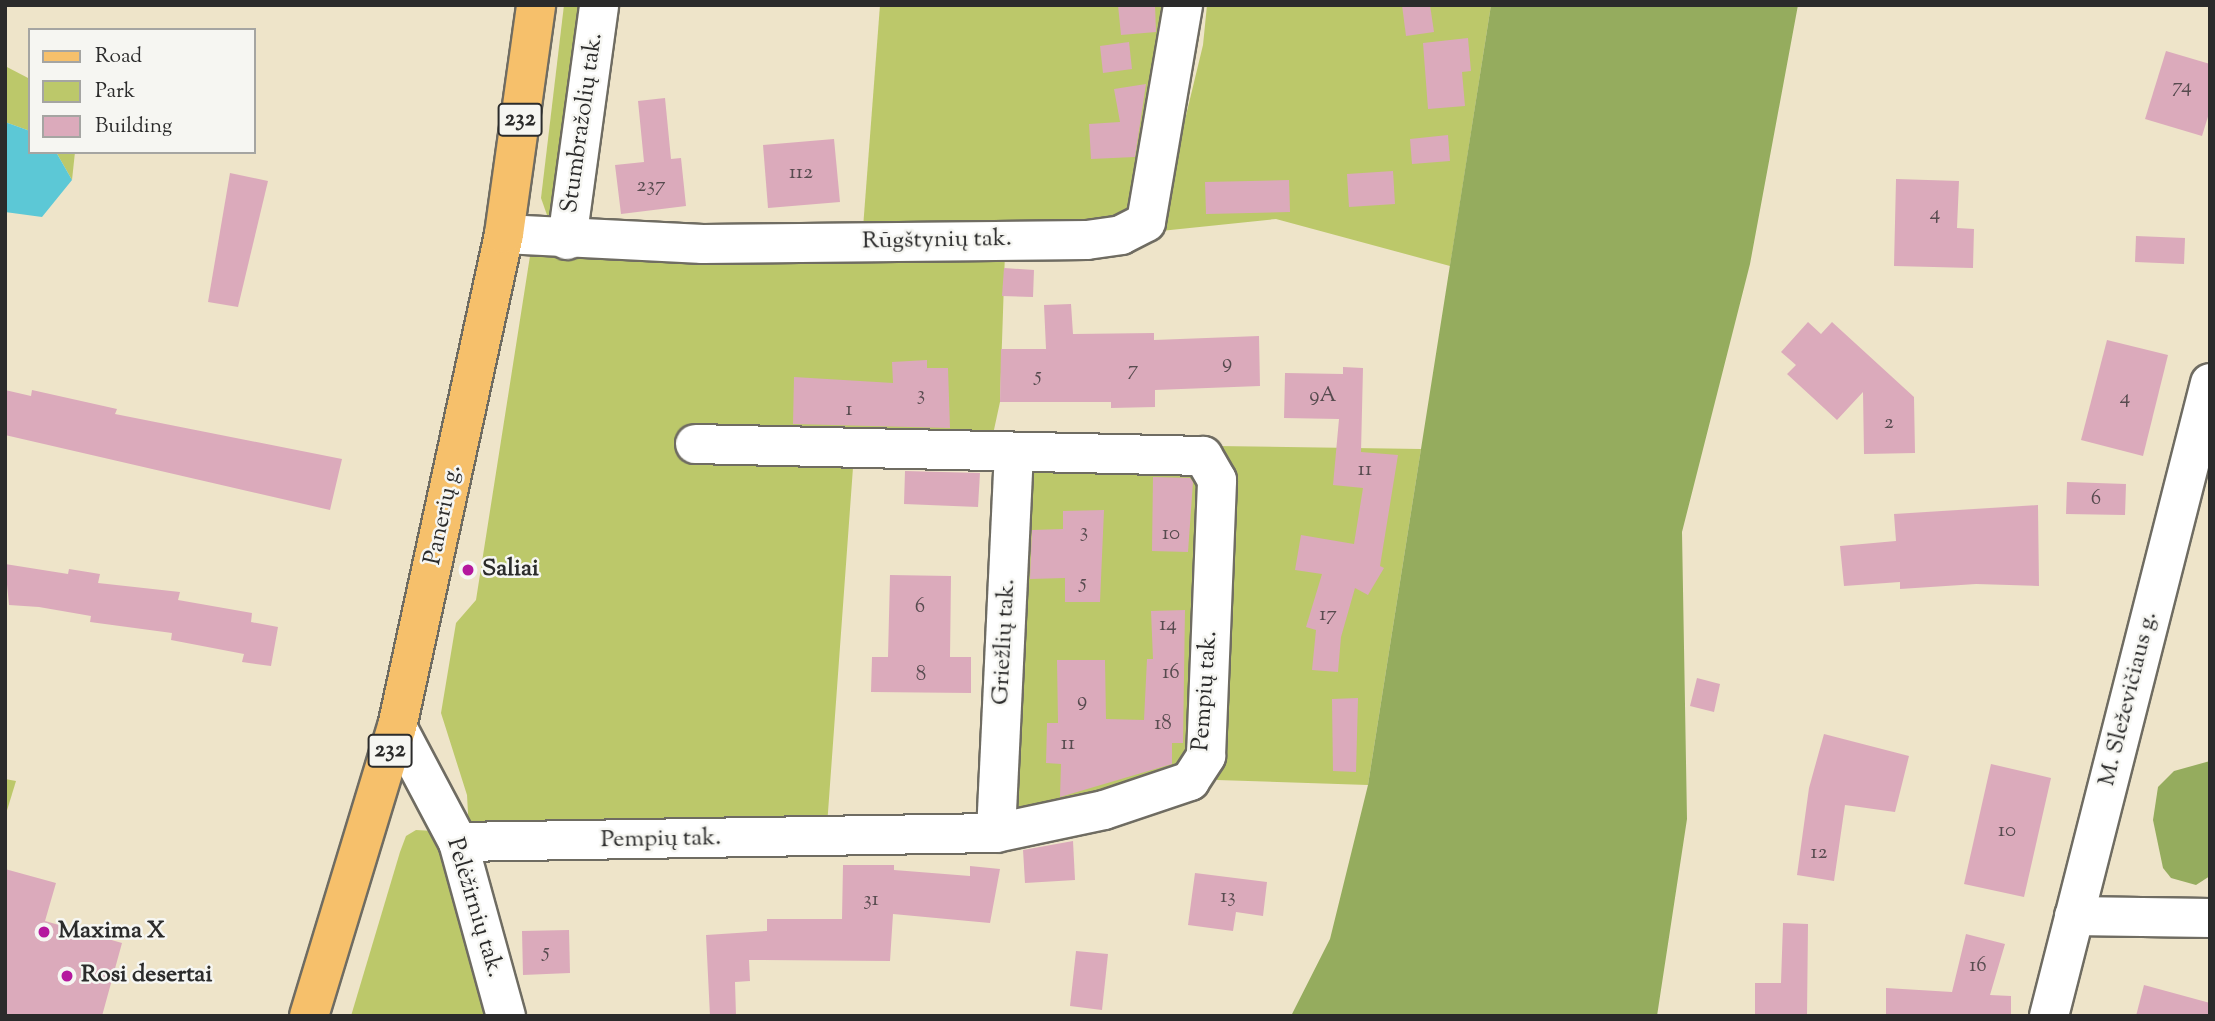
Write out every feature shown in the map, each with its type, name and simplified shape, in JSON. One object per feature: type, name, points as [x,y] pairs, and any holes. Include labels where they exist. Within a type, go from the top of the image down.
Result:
[{"type":"main road","name":"Panerių g.","points":[[309,1016],[397,727],[504,234],[536,5]]},
{"type":"street","name":"Stumbražolių tak.","points":[[567,240],[598,5]]},
{"type":"street","name":"Rūgštynių tak.","points":[[504,234],[567,240],[730,243],[1087,240],[1121,235],[1146,222],[1183,5]]},
{"type":"street","name":"M. Sleževičiaus g.","points":[[2049,1016],[2210,383]]},
{"type":"street","name":"Pempių tak.","points":[[458,842],[996,833],[1104,810],[1189,781],[1206,756],[1217,480],[1203,456],[695,444]]},
{"type":"street","name":"Griežlių tak.","points":[[996,833],[1014,452]]},
{"type":"street","name":"Pelėžirnių tak.","points":[[397,727],[458,842],[506,1016]]},
{"type":"street","points":[[2074,916],[2210,918]]},
{"type":"green space","points":[[564,5],[584,5],[556,217],[547,215],[541,198]]},
{"type":"green space","points":[[880,5],[1174,5],[1130,220],[863,228]]},
{"type":"green space","points":[[1207,5],[1491,5],[1450,266],[1276,219],[1151,232],[1160,223],[1203,45]]},
{"type":"green space","points":[[1491,5],[1798,5],[1750,264],[1682,532],[1687,819],[1657,1016],[1291,1016],[1330,939],[1368,785]]},
{"type":"green space","points":[[5,66],[28,78],[28,130],[5,122]]},
{"type":"green space","points":[[57,154],[75,154],[72,180]]},
{"type":"green space","points":[[542,251],[1005,252],[1000,402],[992,439],[855,440],[827,826],[469,831],[467,795],[441,713],[456,623],[476,600],[530,256]]},
{"type":"green space","points":[[1216,446],[1421,449],[1368,785],[1217,780],[1228,469]]},
{"type":"green space","points":[[1198,462],[1209,479],[1190,766],[1014,820],[1020,472],[1033,464]]},
{"type":"green space","points":[[2210,761],[2210,876],[2196,885],[2171,878],[2163,868],[2153,820],[2158,787],[2174,771]]},
{"type":"green space","points":[[5,779],[16,781],[5,817]]},
{"type":"green space","points":[[416,830],[433,831],[442,845],[487,1016],[351,1016],[400,852],[406,836]]},
{"type":"water","points":[[5,122],[28,130],[28,154],[57,154],[72,180],[42,217],[5,212]]},
{"type":"building","points":[[1118,5],[1155,5],[1156,32],[1121,35]]},
{"type":"building","points":[[1402,5],[1430,5],[1434,32],[1406,36]]},
{"type":"building","points":[[1468,38],[1471,71],[1462,72],[1465,106],[1428,109],[1423,43]]},
{"type":"building","points":[[1129,42],[1132,69],[1103,73],[1100,46]]},
{"type":"building","points":[[2166,51],[2210,64],[2210,110],[2202,136],[2145,119]]},
{"type":"building","points":[[1146,84],[1135,157],[1091,159],[1089,124],[1120,122],[1114,89]]},
{"type":"building","points":[[665,98],[671,159],[681,158],[686,206],[621,214],[615,165],[644,162],[638,101]]},
{"type":"building","points":[[1448,135],[1450,161],[1412,164],[1410,139]]},
{"type":"building","points":[[834,139],[840,202],[768,208],[763,145]]},
{"type":"building","points":[[1393,171],[1395,204],[1349,207],[1347,174]]},
{"type":"building","points":[[230,173],[268,181],[238,307],[208,302]]},
{"type":"building","points":[[1896,179],[1959,181],[1957,228],[1974,229],[1973,268],[1894,266]]},
{"type":"building","points":[[1289,180],[1290,212],[1206,214],[1205,182]]},
{"type":"building","points":[[2136,236],[2185,238],[2184,264],[2135,262]]},
{"type":"building","points":[[1004,268],[1034,270],[1033,297],[1002,296]]},
{"type":"building","points":[[1071,304],[1073,334],[1154,333],[1154,340],[1259,336],[1260,386],[1155,390],[1155,407],[1111,408],[1111,402],[1000,402],[1001,349],[1046,349],[1044,305]]},
{"type":"building","points":[[1808,322],[1821,334],[1832,322],[1914,397],[1915,453],[1864,454],[1863,392],[1837,420],[1787,374],[1796,365],[1781,352]]},
{"type":"building","points":[[2107,340],[2168,355],[2143,456],[2081,440]]},
{"type":"building","points":[[927,360],[927,368],[948,368],[950,428],[793,424],[794,377],[893,383],[892,362]]},
{"type":"building","points":[[1343,367],[1363,368],[1361,452],[1398,455],[1380,566],[1384,568],[1368,595],[1355,588],[1341,637],[1338,672],[1312,670],[1316,630],[1306,627],[1322,574],[1295,570],[1301,535],[1354,544],[1363,488],[1333,485],[1339,419],[1284,418],[1285,373],[1343,374]]},
{"type":"building","points":[[5,390],[31,396],[32,390],[117,409],[115,414],[342,459],[330,510],[5,435]]},
{"type":"building","points":[[905,471],[980,473],[978,507],[904,504]]},
{"type":"building","points":[[1153,477],[1190,478],[1193,482],[1188,552],[1152,551]]},
{"type":"building","points":[[2067,482],[2126,484],[2125,515],[2066,514]]},
{"type":"building","points":[[2038,505],[2039,586],[1976,584],[1900,589],[1900,582],[1844,586],[1840,546],[1896,541],[1894,514]]},
{"type":"building","points":[[1104,510],[1100,602],[1065,602],[1065,578],[1030,579],[1032,530],[1063,529],[1063,511]]},
{"type":"building","points":[[5,564],[68,574],[69,569],[100,574],[98,583],[180,592],[178,600],[252,613],[251,622],[278,627],[271,666],[242,662],[244,654],[171,640],[172,633],[90,622],[91,616],[39,607],[9,605]]},
{"type":"building","points":[[890,575],[951,576],[950,657],[971,657],[971,693],[871,692],[872,657],[888,657]]},
{"type":"building","points":[[1185,610],[1183,743],[1172,743],[1172,764],[1060,797],[1061,764],[1046,763],[1047,723],[1058,723],[1057,660],[1105,660],[1106,719],[1144,720],[1147,659],[1153,659],[1151,611]]},
{"type":"building","points":[[1697,678],[1720,684],[1714,712],[1690,706]]},
{"type":"building","points":[[1358,698],[1356,772],[1333,771],[1332,699]]},
{"type":"building","points":[[1824,734],[1909,756],[1895,812],[1845,805],[1834,881],[1797,875],[1809,788]]},
{"type":"building","points":[[1991,764],[2051,778],[2024,897],[1964,884]]},
{"type":"building","points":[[1073,841],[1075,880],[1025,883],[1023,850]]},
{"type":"building","points":[[843,865],[894,865],[894,870],[970,876],[970,866],[1000,869],[990,923],[893,914],[890,961],[749,960],[750,981],[735,982],[736,1016],[710,1016],[706,935],[767,931],[767,919],[842,919]]},
{"type":"building","name":"Maxima X","points":[[5,869],[56,883],[45,921],[122,943],[102,1016],[5,1016]]},
{"type":"building","points":[[1195,873],[1267,882],[1263,916],[1236,912],[1233,931],[1188,925]]},
{"type":"building","points":[[1783,923],[1808,924],[1807,1016],[1755,1016],[1755,983],[1781,983]]},
{"type":"building","points":[[569,930],[570,973],[523,975],[522,931]]},
{"type":"building","points":[[1966,934],[2005,944],[1990,995],[2011,996],[2011,1016],[1886,1016],[1886,988],[1952,992]]},
{"type":"building","points":[[1076,951],[1108,954],[1102,1010],[1070,1006]]},
{"type":"building","points":[[2144,985],[2210,1003],[2210,1016],[2136,1016]]},
{"type":"place","name":"Saliai","points":[[468,570]]},
{"type":"place","name":"Maxima X","points":[[44,932]]},
{"type":"place","name":"Rosi desertai","points":[[67,976]]}]
